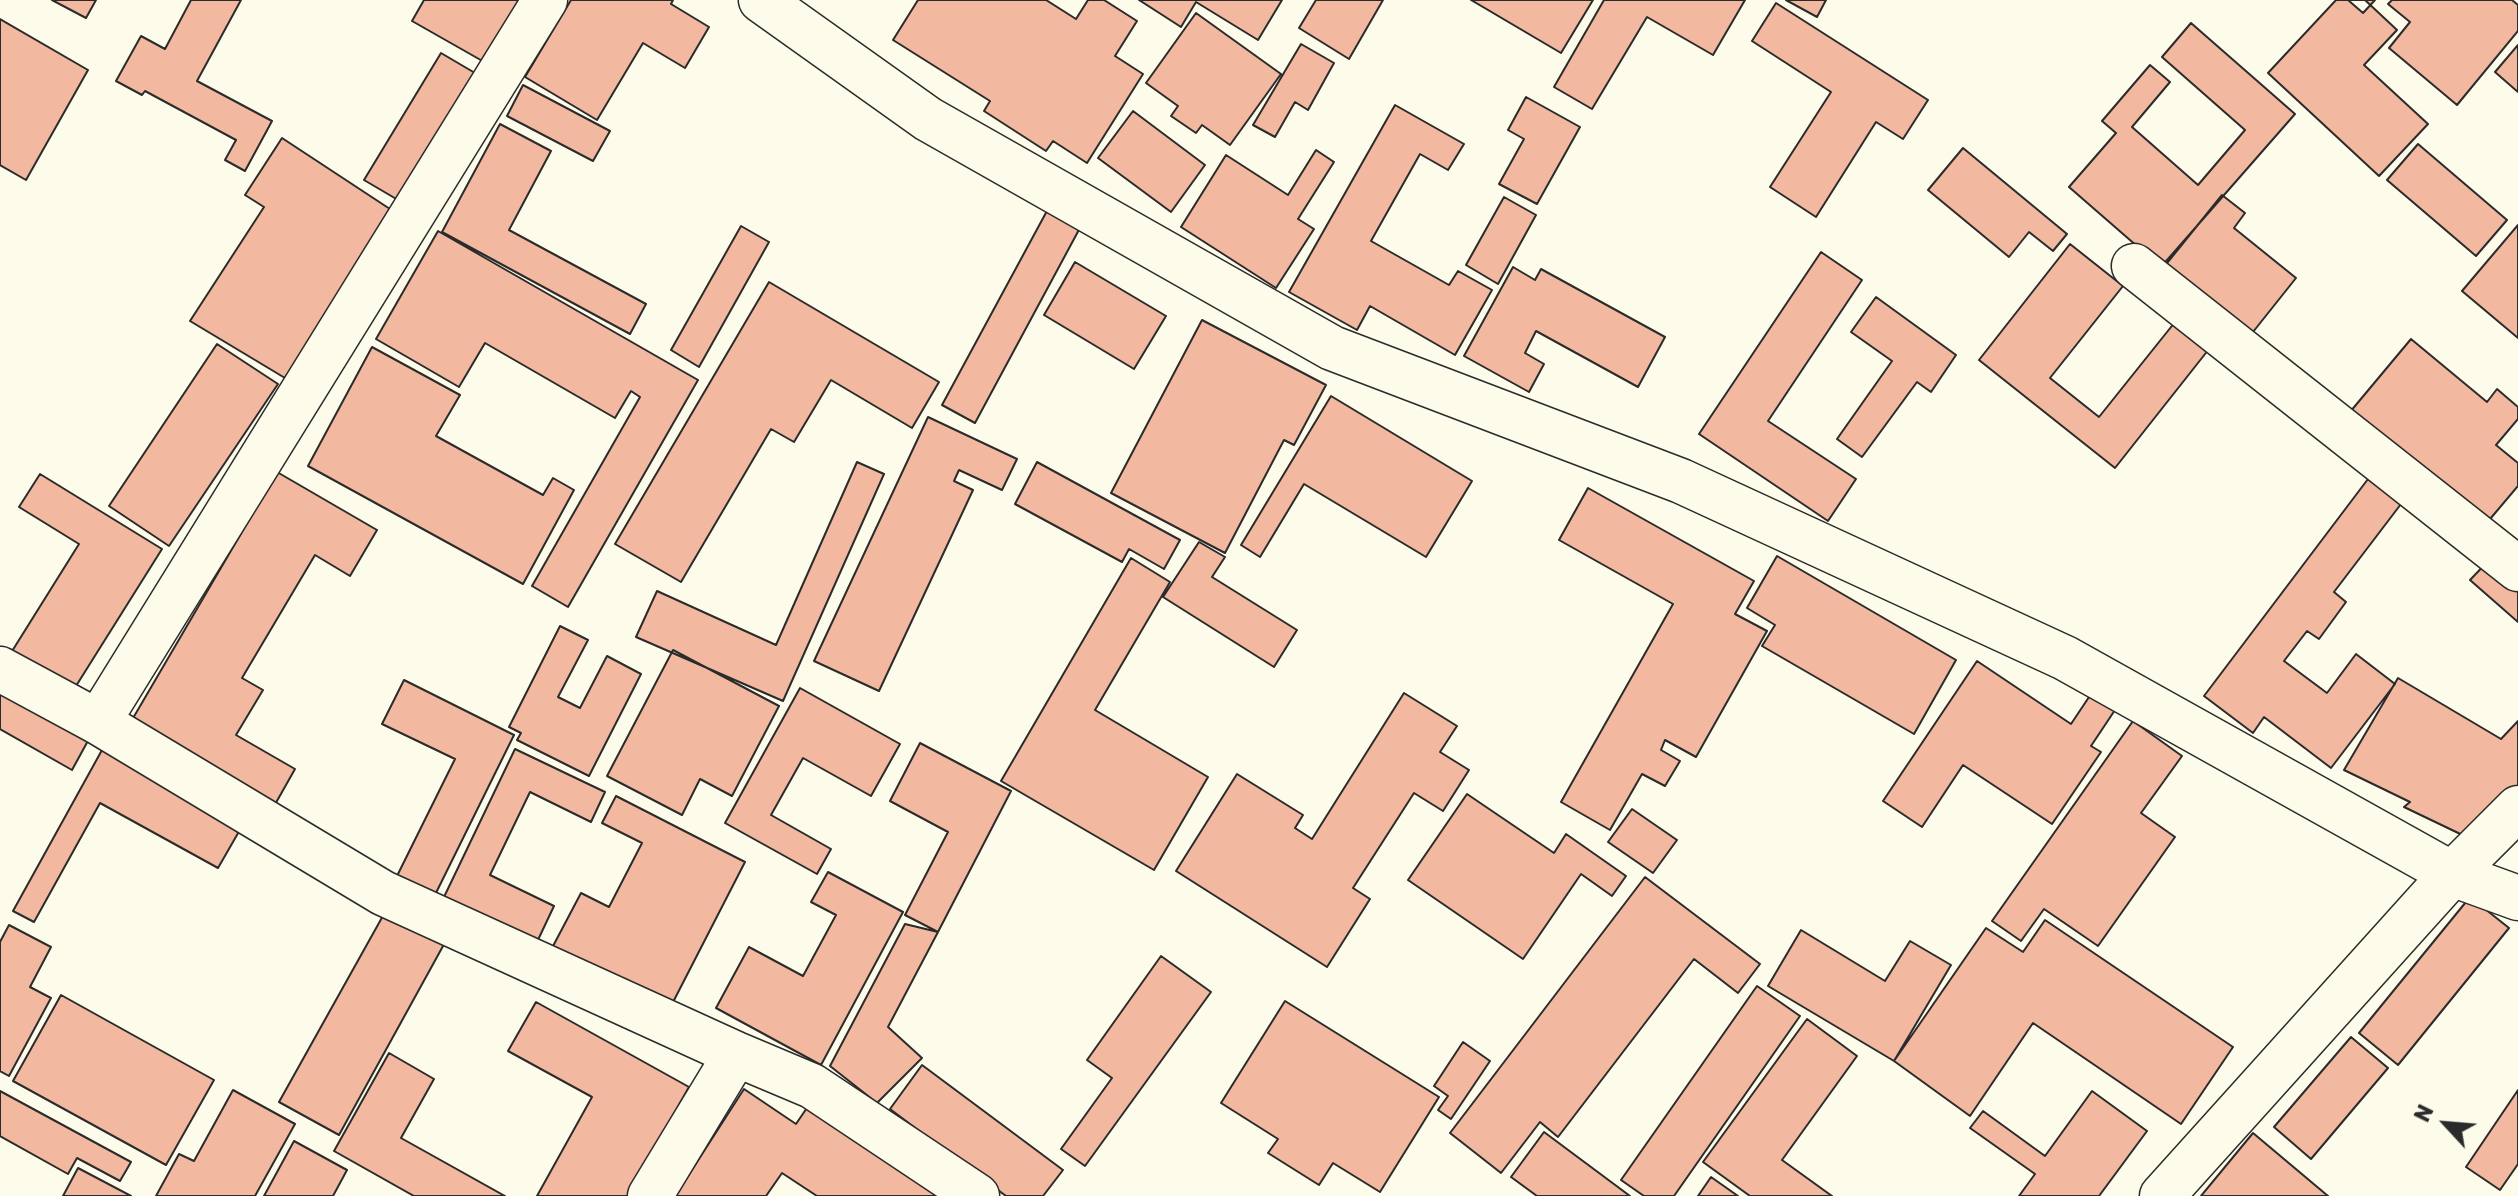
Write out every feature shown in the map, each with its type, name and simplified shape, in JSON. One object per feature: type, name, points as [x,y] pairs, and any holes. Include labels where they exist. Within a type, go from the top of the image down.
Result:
[{"type":"street","points":[[98,722],[545,0]]},
{"type":"street","points":[[761,0],[928,119],[1332,348],[1681,481],[2065,658],[2452,874],[2518,898]]},
{"type":"street","points":[[2134,266],[2518,569]]},
{"type":"street","points":[[0,669],[98,722],[383,893],[812,1086],[977,1196]]},
{"type":"street","points":[[2162,1196],[2452,874],[2518,808]]},
{"type":"street","points":[[650,1196],[736,1054]]},
{"type":"building","points":[[52,0],[96,0],[86,18]]},
{"type":"building","points":[[191,0],[241,0],[197,81],[272,121],[245,171],[225,160],[236,140],[145,91],[142,95],[116,81],[141,36],[165,49]]},
{"type":"building","points":[[424,0],[531,0],[493,67],[412,21]]},
{"type":"building","points":[[571,0],[673,0],[671,4],[709,27],[685,68],[643,43],[597,120],[525,77]]},
{"type":"building","points":[[918,0],[1046,0],[1076,19],[1088,0],[1104,0],[1137,21],[1115,56],[1143,74],[1087,163],[1053,141],[1046,151],[984,111],[990,101],[893,40]]},
{"type":"building","points":[[1139,0],[1282,0],[1258,40],[1196,2],[1181,27]]},
{"type":"building","points":[[1316,0],[1383,0],[1349,59],[1299,28]]},
{"type":"building","points":[[1471,0],[1593,0],[1561,53]]},
{"type":"building","points":[[1604,0],[1745,0],[1713,55],[1647,17],[1592,109],[1554,87]]},
{"type":"building","points":[[1786,0],[1826,0],[1817,17]]},
{"type":"building","points":[[2336,0],[2365,0],[2397,30],[2364,65],[2428,124],[2379,176],[2268,73]]},
{"type":"building","points":[[2348,0],[2375,0],[2363,13]]},
{"type":"building","points":[[2392,0],[2512,0],[2518,5],[2518,31],[2457,105],[2389,48],[2410,22],[2388,4]]},
{"type":"building","points":[[1776,3],[1928,100],[1903,139],[1876,122],[1816,217],[1770,187],[1831,92],[1752,41]]},
{"type":"building","points":[[1196,13],[1281,74],[1230,145],[1202,125],[1196,133],[1171,116],[1178,106],[1146,83]]},
{"type":"building","points":[[0,19],[88,70],[26,180],[0,165]]},
{"type":"building","points":[[2191,23],[2295,114],[2161,267],[2069,187],[2116,133],[2102,121],[2150,65],[2170,82],[2132,127],[2198,185],[2245,130],[2162,57]]},
{"type":"building","points":[[1301,44],[1334,63],[1308,110],[1295,102],[1275,137],[1253,125]]},
{"type":"building","points":[[2518,45],[2518,92],[2495,72]]},
{"type":"building","points":[[441,53],[475,73],[398,200],[364,180]]},
{"type":"building","points":[[523,85],[610,131],[593,161],[507,116]]},
{"type":"building","points":[[1526,97],[1580,127],[1537,204],[1499,184],[1524,139],[1508,130]]},
{"type":"building","points":[[1395,105],[1464,144],[1448,170],[1420,154],[1371,241],[1449,285],[1458,271],[1492,290],[1455,355],[1370,306],[1357,330],[1289,292]]},
{"type":"building","points":[[1133,111],[1205,165],[1171,212],[1098,158]]},
{"type":"building","points":[[500,124],[551,151],[509,230],[646,304],[630,334],[442,232]]},
{"type":"building","points":[[282,138],[393,211],[285,378],[190,321],[264,207],[245,195]]},
{"type":"building","points":[[2418,144],[2507,220],[2476,256],[2387,180]]},
{"type":"building","points":[[1963,148],[2067,234],[2053,251],[2029,232],[2009,257],[1928,190]]},
{"type":"building","points":[[1316,150],[1334,162],[1298,219],[1314,229],[1276,288],[1181,227],[1226,155],[1288,195]]},
{"type":"building","points":[[2222,195],[2245,213],[2234,228],[2296,278],[2249,337],[2163,268]]},
{"type":"building","points":[[1504,197],[1536,215],[1498,284],[1466,265]]},
{"type":"building","points":[[1048,209],[1081,226],[975,423],[942,405]]},
{"type":"building","points":[[2518,225],[2518,338],[2462,291]]},
{"type":"building","points":[[741,226],[769,242],[699,367],[671,350]]},
{"type":"building","points":[[438,231],[698,380],[568,607],[532,586],[640,397],[631,391],[615,418],[485,343],[459,387],[376,339]]},
{"type":"building","points":[[2070,244],[2123,286],[2050,378],[2099,417],[2175,322],[2209,349],[2115,468],[1979,360]]},
{"type":"building","points":[[1821,252],[1862,280],[1768,421],[1856,479],[1828,521],[1699,434]]},
{"type":"building","points":[[1075,262],[1166,316],[1134,369],[1044,315]]},
{"type":"building","points":[[1513,267],[1535,280],[1541,269],[1665,337],[1638,387],[1536,331],[1525,353],[1544,364],[1529,392],[1464,356]]},
{"type":"building","points":[[769,282],[939,382],[912,428],[831,380],[794,442],[771,429],[681,582],[615,544]]},
{"type":"building","points":[[1876,297],[1956,355],[1931,392],[1917,382],[1862,457],[1837,439],[1892,361],[1851,332]]},
{"type":"building","points":[[1202,320],[1326,385],[1294,445],[1284,440],[1225,553],[1111,493]]},
{"type":"building","points":[[2411,339],[2487,402],[2497,389],[2518,407],[2518,419],[2496,445],[2518,463],[2518,486],[2485,525],[2350,412]]},
{"type":"building","points":[[217,344],[278,384],[169,546],[109,506]]},
{"type":"building","points":[[372,347],[460,395],[436,436],[543,495],[553,478],[574,490],[523,584],[308,466]]},
{"type":"building","points":[[1331,396],[1472,481],[1426,557],[1304,484],[1260,557],[1241,545]]},
{"type":"building","points":[[928,417],[1017,459],[1002,490],[959,470],[954,481],[973,490],[879,691],[814,661]]},
{"type":"building","points":[[857,462],[884,474],[783,701],[636,637],[657,591],[776,645]]},
{"type":"building","points":[[1037,462],[1180,540],[1164,569],[1129,549],[1122,562],[1015,504]]},
{"type":"building","points":[[277,472],[377,530],[350,576],[315,555],[242,678],[263,690],[236,735],[295,769],[273,808],[129,725]]},
{"type":"building","points":[[40,474],[162,549],[71,694],[9,656],[79,544],[19,507]]},
{"type":"building","points":[[2368,479],[2401,504],[2334,592],[2346,602],[2319,639],[2307,631],[2284,661],[2327,693],[2356,654],[2395,684],[2331,768],[2264,717],[2253,733],[2204,696]]},
{"type":"building","points":[[1588,488],[1754,581],[1735,614],[1767,631],[1696,757],[1665,740],[1661,750],[1680,761],[1665,786],[1642,774],[1610,830],[1561,802],[1673,604],[1559,540]]},
{"type":"building","points":[[1199,542],[1225,557],[1212,577],[1297,630],[1274,667],[1163,597]]},
{"type":"building","points":[[1777,556],[1956,660],[1914,734],[1762,646],[1775,625],[1747,608]]},
{"type":"building","points":[[2492,557],[2518,579],[2518,622],[2470,580]]},
{"type":"building","points":[[1131,558],[1170,582],[1095,710],[1208,777],[1154,870],[1001,781]]},
{"type":"building","points":[[560,626],[588,640],[558,697],[580,708],[607,656],[641,674],[589,776],[517,740],[521,733],[509,727]]},
{"type":"building","points":[[673,650],[779,706],[732,796],[700,779],[682,815],[607,776]]},
{"type":"building","points":[[1977,661],[2071,724],[2093,691],[2117,707],[2091,746],[2101,752],[2052,824],[1963,765],[1922,827],[1883,801]]},
{"type":"building","points":[[0,674],[95,728],[72,770],[0,729]]},
{"type":"building","points":[[2398,678],[2501,739],[2518,721],[2518,796],[2477,842],[2404,807],[2410,802],[2344,770]]},
{"type":"building","points":[[404,680],[514,735],[433,899],[395,880],[455,759],[382,724]]},
{"type":"building","points":[[800,688],[900,744],[871,796],[803,758],[771,815],[831,849],[817,874],[725,823]]},
{"type":"building","points":[[1404,693],[1457,726],[1440,752],[1469,770],[1443,811],[1414,793],[1353,888],[1370,899],[1327,967],[1176,871],[1237,774],[1303,815],[1295,828],[1312,839]]},
{"type":"building","points":[[2133,721],[2182,756],[2141,813],[2175,837],[2098,946],[2044,909],[2021,941],[1992,921]]},
{"type":"building","points":[[920,743],[1011,791],[938,932],[905,915],[948,832],[890,801]]},
{"type":"building","points":[[515,749],[605,792],[591,822],[530,792],[490,875],[554,906],[537,942],[444,897]]},
{"type":"building","points":[[102,750],[241,828],[218,868],[100,803],[34,922],[13,911]]},
{"type":"building","points":[[1467,794],[1554,853],[1566,834],[1626,876],[1612,896],[1581,874],[1523,959],[1408,880]]},
{"type":"building","points":[[616,796],[745,862],[670,1008],[552,948],[581,893],[609,907],[642,843],[602,823]]},
{"type":"building","points":[[1632,809],[1677,840],[1653,873],[1608,842]]},
{"type":"building","points":[[828,872],[903,912],[821,1065],[716,1008],[749,947],[803,976],[836,915],[811,902]]},
{"type":"building","points":[[1645,877],[1760,964],[1738,993],[1694,959],[1558,1137],[1540,1122],[1501,1173],[1450,1133]]},
{"type":"building","points":[[2470,897],[2509,928],[2398,1065],[2359,1033]]},
{"type":"building","points":[[389,905],[448,937],[339,1135],[279,1102]]},
{"type":"building","points":[[2045,920],[2233,1047],[2181,1124],[2033,1023],[1970,1116],[1894,1061],[1986,928],[2023,952]]},
{"type":"building","points":[[905,924],[938,932],[888,1027],[922,1058],[877,1103],[830,1066]]},
{"type":"building","points":[[9,925],[51,947],[30,987],[51,998],[9,1076],[0,1071],[0,942]]},
{"type":"building","points":[[1801,930],[1885,981],[1910,941],[1951,965],[1894,1061],[1768,986]]},
{"type":"building","points":[[1161,956],[1211,992],[1085,1166],[1061,1149],[1112,1078],[1087,1060]]},
{"type":"building","points":[[1757,986],[1800,1016],[1674,1196],[1644,1196],[1621,1180]]},
{"type":"building","points":[[61,995],[214,1080],[166,1165],[13,1081]]},
{"type":"building","points":[[1285,1001],[1439,1097],[1380,1192],[1333,1163],[1319,1185],[1268,1153],[1278,1139],[1221,1103]]},
{"type":"building","points":[[536,1002],[689,1087],[628,1196],[537,1196],[592,1097],[508,1051]]},
{"type":"building","points":[[1807,1019],[1857,1056],[1782,1160],[1832,1196],[1750,1196],[1703,1162]]},
{"type":"building","points":[[2351,1037],[2388,1068],[2311,1159],[2274,1127]]},
{"type":"building","points":[[1463,1042],[1490,1061],[1451,1119],[1438,1110],[1448,1096],[1434,1086]]},
{"type":"building","points":[[389,1053],[434,1079],[401,1138],[505,1196],[414,1196],[334,1151]]},
{"type":"building","points":[[922,1065],[1063,1170],[1043,1196],[1006,1196],[890,1109]]},
{"type":"building","points":[[744,1089],[796,1124],[815,1096],[967,1196],[817,1196],[782,1173],[766,1196],[675,1196]]},
{"type":"building","points":[[233,1090],[295,1124],[255,1196],[156,1196],[179,1154],[194,1161]]},
{"type":"building","points":[[2518,1090],[2518,1164],[2500,1190],[2466,1167]]},
{"type":"building","points":[[0,1091],[131,1162],[120,1181],[77,1158],[68,1174],[0,1136]]},
{"type":"building","points":[[2092,1091],[2147,1131],[2099,1196],[2019,1196],[2035,1174],[1970,1128],[1983,1111],[2045,1156]]},
{"type":"building","points":[[1544,1132],[1630,1196],[1537,1196],[1511,1177]]},
{"type":"building","points":[[2253,1133],[2328,1196],[2201,1196]]},
{"type":"building","points":[[294,1141],[347,1170],[333,1196],[264,1196]]},
{"type":"building","points":[[78,1168],[131,1196],[63,1196]]},
{"type":"building","points":[[1711,1177],[1738,1196],[1698,1196]]}]
